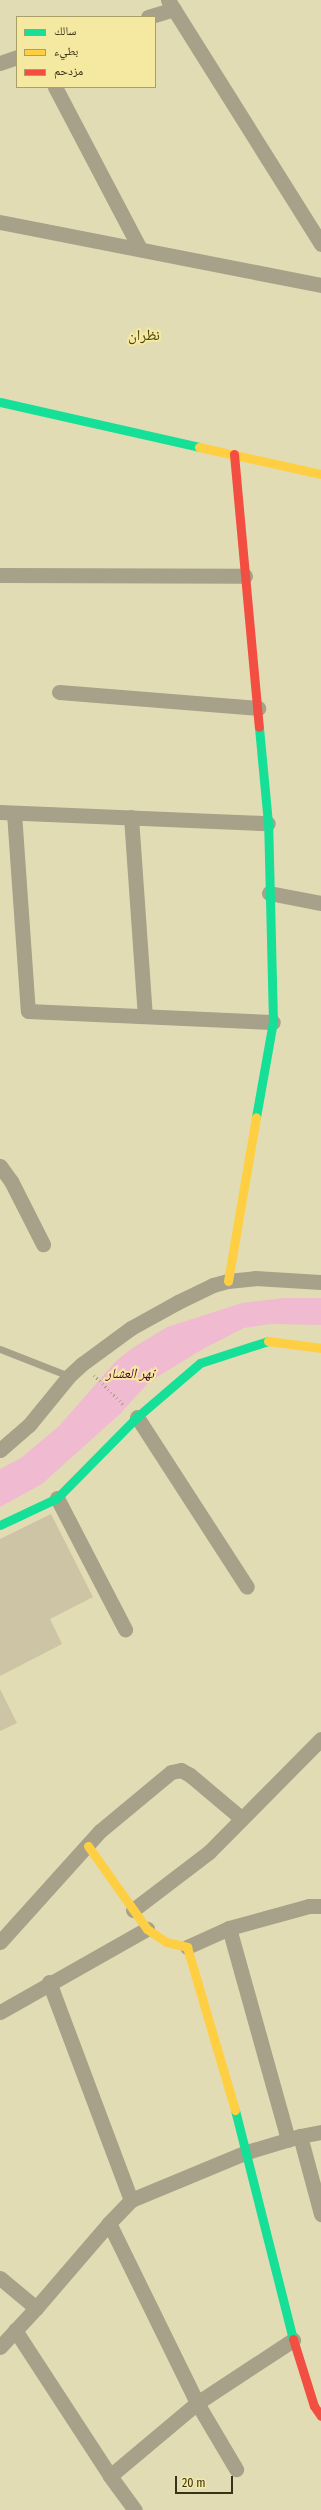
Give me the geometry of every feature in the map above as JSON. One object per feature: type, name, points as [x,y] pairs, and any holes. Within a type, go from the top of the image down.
[{"type":"street","points":[[150,16],[171,5],[321,244]]},
{"type":"street","points":[[0,63],[16,57]]},
{"type":"street","points":[[56,88],[140,249]]},
{"type":"street","points":[[0,222],[321,285]]},
{"type":"street","points":[[0,402],[321,474]]},
{"type":"street","points":[[228,1281],[273,1022],[268,823],[234,454]]},
{"type":"street","points":[[0,575],[246,576]]},
{"type":"street","points":[[59,692],[258,708]]},
{"type":"street","points":[[268,823],[7,812],[28,1011],[273,1022]]},
{"type":"street","points":[[131,817],[145,1016]]},
{"type":"street","points":[[269,893],[321,903]]},
{"type":"street","points":[[0,1166],[11,1182],[43,1244]]},
{"type":"street","points":[[0,1450],[29,1425],[68,1376],[131,1328],[178,1302],[213,1285],[228,1281],[255,1278],[321,1282]]},
{"type":"street","points":[[0,1525],[58,1498],[137,1417],[200,1363],[269,1340],[320,1351]]},
{"type":"street","points":[[137,1417],[247,1587]]},
{"type":"street","points":[[58,1498],[124,1629]]},
{"type":"street","points":[[133,1910],[209,1852],[241,1818],[321,1739]]},
{"type":"street","points":[[0,1942],[100,1831],[171,1772],[181,1770],[241,1818]]},
{"type":"street","points":[[88,1846],[147,1928],[166,1942],[187,1947],[229,1928],[309,1906],[321,1906]]},
{"type":"street","points":[[0,2012],[49,1982],[147,1928]]},
{"type":"street","points":[[229,1928],[294,2138],[321,2214]]},
{"type":"street","points":[[187,1947],[247,2152],[293,2340],[319,2408]]},
{"type":"street","points":[[49,1982],[131,2200]]},
{"type":"street","points":[[0,2347],[36,2308],[108,2223],[131,2200],[247,2152],[294,2138],[321,2132]]},
{"type":"street","points":[[108,2223],[197,2403],[236,2469]]},
{"type":"street","points":[[0,2278],[36,2308]]},
{"type":"street","points":[[15,2330],[110,2476],[135,2510]]},
{"type":"street","points":[[110,2476],[197,2403],[293,2340]]},
{"type":"lane","points":[[0,1348],[68,1376]]},
{"type":"path","points":[[92,1374],[124,1405]]},
{"type":"water","name":"نهر العشار","points":[[283,1298],[321,1298],[321,1325],[271,1324],[244,1328],[203,1349],[149,1382],[120,1414],[42,1484],[0,1507],[0,1469],[21,1458],[59,1426],[116,1361],[131,1349],[167,1327],[242,1303]]},
{"type":"building","points":[[51,1514],[93,1597],[50,1619],[62,1644],[0,1676],[0,1539]]},
{"type":"building","points":[[0,1689],[17,1723],[0,1731]]},
{"type":"traffic: fast","points":[[0,402],[199,447]]},
{"type":"traffic: fast","points":[[256,1117],[273,1022],[268,823],[259,727]]},
{"type":"traffic: fast","points":[[0,1525],[57,1498],[137,1417],[200,1363],[268,1341]]},
{"type":"traffic: fast","points":[[235,2110],[293,2339]]},
{"type":"traffic: slow","points":[[199,447],[321,474]]},
{"type":"traffic: slow","points":[[228,1281],[256,1117]]},
{"type":"traffic: slow","points":[[268,1341],[321,1348]]},
{"type":"traffic: slow","points":[[88,1846],[147,1929],[166,1942],[187,1947],[235,2110]]},
{"type":"traffic: jam","points":[[234,454],[259,727]]},
{"type":"traffic: jam","points":[[293,2339],[314,2406],[321,2416]]},
{"type":"district","name":"نظران","points":[[144,336]]}]
